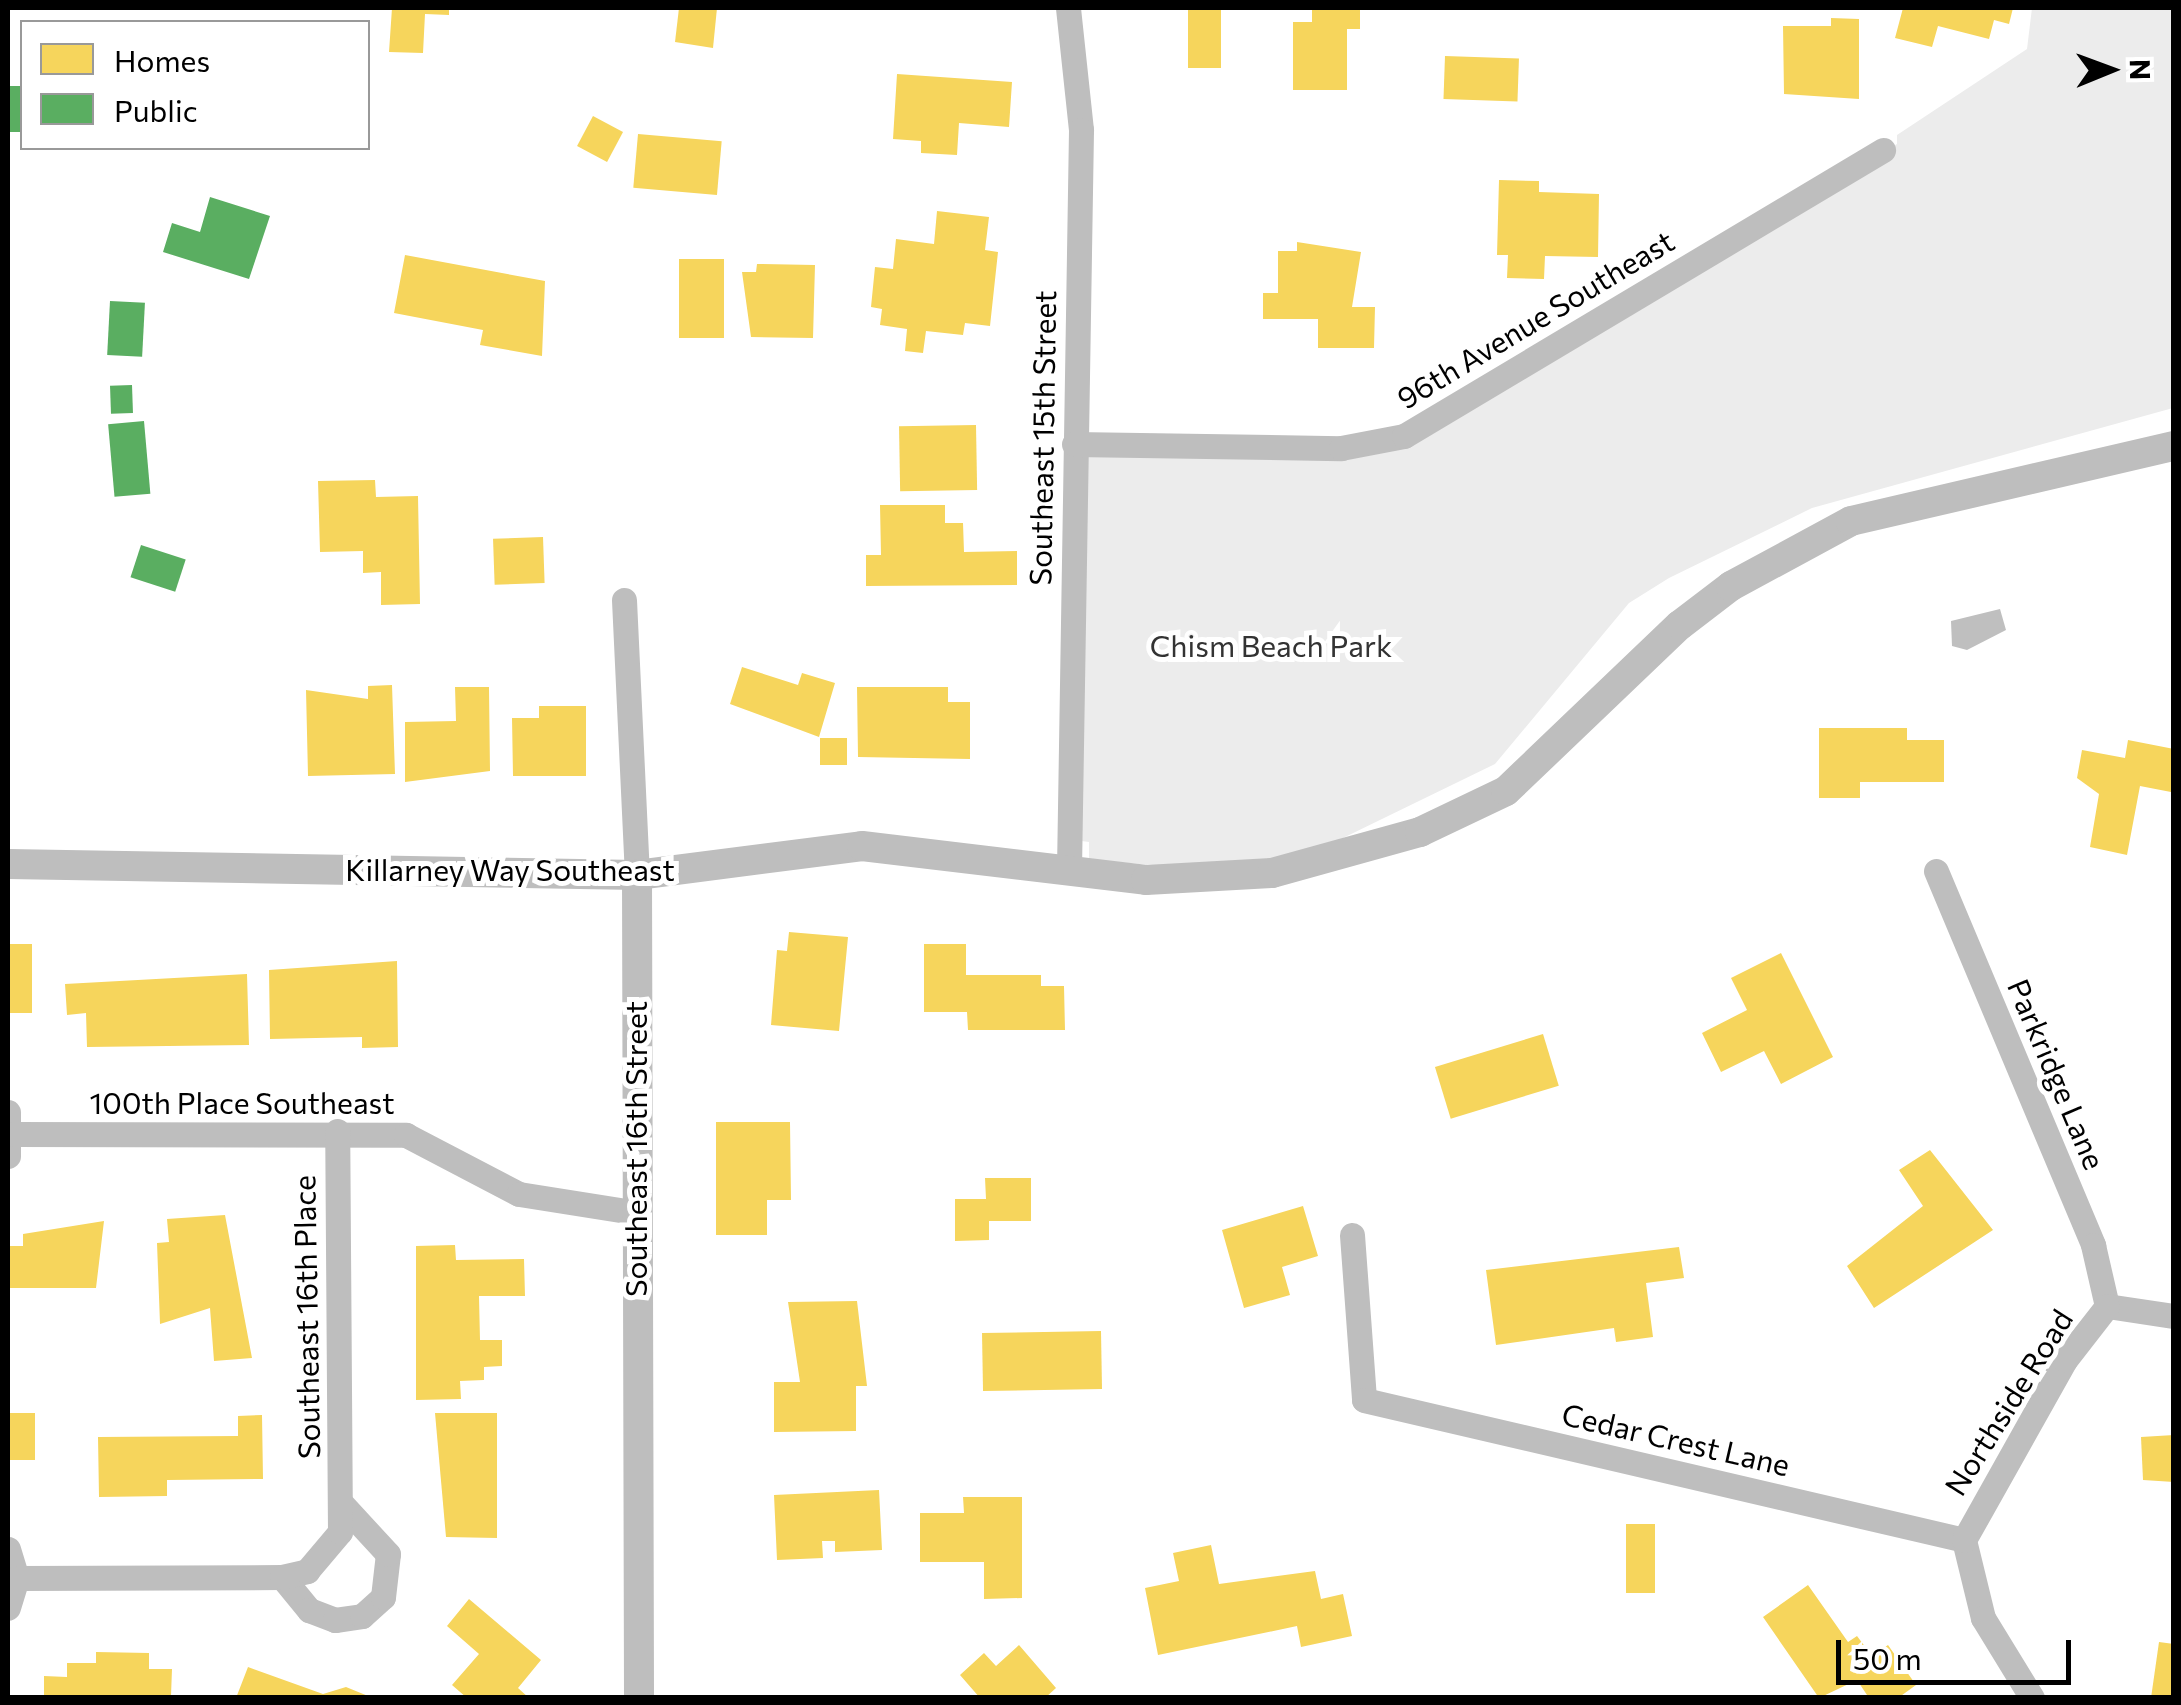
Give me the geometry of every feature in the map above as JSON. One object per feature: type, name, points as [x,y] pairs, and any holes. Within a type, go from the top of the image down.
[{"type":"street","name":"Southeast 15th Street","points":[[1068,8],[1081,130],[1068,870]]},
{"type":"street","name":"96th Avenue Southeast","points":[[1074,444],[1341,448],[1404,436],[1882,150]]},
{"type":"street","name":"Killarney Way Southeast","points":[[8,864],[636,875],[862,846],[1146,880],[1272,873],[1420,832],[1506,791],[1680,625],[1797,547],[1927,498],[2174,446]]},
{"type":"street","name":"Southeast 16th Street","points":[[624,600],[636,875],[632,1212],[639,1698]]},
{"type":"street","name":"Parkridge Lane","points":[[1936,871],[2093,1245],[2107,1306]]},
{"type":"street","name":"100th Place Southeast","points":[[9,1134],[337,1131],[429,1140],[519,1194],[632,1212]]},
{"type":"street","name":"Southeast 16th Place","points":[[282,1577],[324,1553],[340,1532],[337,1131]]},
{"type":"street","name":"Cedar Crest Lane","points":[[1352,1235],[1364,1400],[1964,1540]]},
{"type":"street","name":"Northside Road","points":[[1964,1540],[2065,1360],[2107,1306],[2174,1316]]},
{"type":"street","points":[[17,1578],[282,1577],[322,1617],[349,1620],[374,1608],[390,1583],[388,1554],[340,1503]]},
{"type":"street","points":[[1964,1540],[1983,1618],[2032,1698]]},
{"type":"street","points":[[8,1548],[17,1578],[8,1608]]},
{"type":"green space","name":"Chism Beach Park","points":[[2032,8],[2173,8],[2173,408],[1812,508],[1669,578],[1629,603],[1495,764],[1269,874],[1089,860],[1089,842],[1074,840],[1074,444],[1375,445],[1897,144],[1897,135],[2027,49]]},
{"type":"shaded area","points":[[2000,609],[2006,630],[1967,650],[1952,646],[1951,621]]},
{"type":"building: Homes","points":[[392,8],[449,8],[449,15],[425,14],[423,53],[389,52]]},
{"type":"building: Homes","points":[[679,8],[717,8],[713,48],[675,42]]},
{"type":"building: Homes","points":[[1188,8],[1221,8],[1221,68],[1188,68]]},
{"type":"building: Homes","points":[[1312,8],[1360,8],[1360,29],[1347,29],[1347,90],[1293,90],[1293,22],[1312,22]]},
{"type":"building: Homes","points":[[1903,8],[2013,8],[2009,24],[1994,20],[1989,39],[1938,26],[1932,47],[1895,38]]},
{"type":"building: Homes","points":[[1831,18],[1859,19],[1859,99],[1784,94],[1783,26],[1831,26]]},
{"type":"building: Homes","points":[[1445,56],[1519,59],[1517,102],[1443,99]]},
{"type":"building: Homes","points":[[897,74],[1012,82],[1009,127],[959,123],[957,155],[921,153],[921,141],[893,139]]},
{"type":"building: Homes","points":[[593,116],[623,132],[607,162],[577,146]]},
{"type":"building: Homes","points":[[638,134],[722,141],[717,195],[633,188]]},
{"type":"building: Homes","points":[[1499,180],[1539,181],[1539,192],[1599,194],[1598,257],[1545,256],[1544,279],[1507,278],[1508,255],[1497,255]]},
{"type":"building: Homes","points":[[937,211],[989,217],[985,250],[998,252],[990,326],[965,323],[963,335],[926,331],[923,353],[905,351],[907,329],[880,325],[882,309],[871,307],[875,267],[893,269],[896,239],[934,244]]},
{"type":"building: Homes","points":[[1297,242],[1361,252],[1352,307],[1375,307],[1374,348],[1318,348],[1318,319],[1263,319],[1263,293],[1278,293],[1278,251],[1297,251]]},
{"type":"building: Homes","points":[[405,255],[545,281],[542,356],[480,345],[483,330],[394,313]]},
{"type":"building: Homes","points":[[679,259],[724,259],[724,338],[679,338]]},
{"type":"building: Homes","points":[[757,264],[815,265],[813,338],[751,337],[742,272],[756,272]]},
{"type":"building: Homes","points":[[976,425],[977,490],[900,491],[899,426]]},
{"type":"building: Homes","points":[[375,480],[376,497],[418,496],[420,604],[381,605],[381,572],[363,573],[363,551],[320,552],[318,481]]},
{"type":"building: Homes","points":[[880,505],[945,505],[945,523],[963,523],[964,552],[1017,551],[1017,585],[866,586],[866,555],[881,555]]},
{"type":"building: Homes","points":[[543,537],[545,583],[495,585],[493,539]]},
{"type":"building: Homes","points":[[742,667],[798,685],[802,673],[835,683],[819,737],[730,704]]},
{"type":"building: Homes","points":[[392,685],[395,774],[308,776],[306,690],[368,699],[368,686]]},
{"type":"building: Homes","points":[[455,687],[489,687],[490,771],[405,782],[405,722],[456,721]]},
{"type":"building: Homes","points":[[857,687],[948,687],[948,702],[970,702],[970,759],[858,757]]},
{"type":"building: Homes","points":[[539,706],[586,706],[586,776],[513,776],[512,718],[539,718]]},
{"type":"building: Homes","points":[[1819,728],[1907,728],[1907,740],[1944,740],[1944,782],[1860,782],[1860,798],[1819,798]]},
{"type":"building: Homes","points":[[820,738],[847,738],[847,765],[820,765]]},
{"type":"building: Homes","points":[[2128,740],[2174,749],[2174,782],[2171,792],[2140,786],[2127,855],[2090,847],[2099,794],[2077,778],[2082,750],[2125,758]]},
{"type":"building: Homes","points":[[789,932],[848,937],[839,1031],[771,1025],[777,950],[787,951]]},
{"type":"building: Homes","points":[[8,944],[32,944],[32,1013],[8,1013]]},
{"type":"building: Homes","points":[[924,944],[966,944],[966,975],[1041,975],[1041,986],[1064,986],[1065,1030],[968,1030],[967,1012],[924,1012]]},
{"type":"building: Homes","points":[[1781,953],[1833,1057],[1781,1084],[1764,1051],[1721,1072],[1702,1033],[1747,1010],[1731,978]]},
{"type":"building: Homes","points":[[397,961],[398,1047],[362,1048],[362,1037],[270,1039],[269,970]]},
{"type":"building: Homes","points":[[247,974],[249,1045],[87,1047],[86,1013],[67,1015],[65,984]]},
{"type":"building: Homes","points":[[1543,1034],[1559,1086],[1451,1119],[1435,1067]]},
{"type":"building: Homes","points":[[716,1122],[790,1122],[791,1200],[767,1200],[767,1235],[716,1235]]},
{"type":"building: Homes","points":[[1930,1150],[1993,1230],[1874,1308],[1847,1266],[1923,1206],[1899,1170]]},
{"type":"building: Homes","points":[[985,1178],[1031,1178],[1031,1221],[989,1221],[989,1240],[955,1241],[955,1199],[986,1199]]},
{"type":"building: Homes","points":[[1303,1206],[1318,1256],[1282,1267],[1290,1295],[1244,1308],[1222,1230]]},
{"type":"building: Homes","points":[[225,1215],[252,1358],[214,1361],[210,1308],[160,1324],[157,1243],[169,1242],[167,1219]]},
{"type":"building: Homes","points":[[104,1221],[96,1288],[8,1288],[8,1246],[23,1246],[23,1234]]},
{"type":"building: Homes","points":[[455,1245],[456,1260],[524,1259],[525,1296],[479,1296],[480,1340],[502,1340],[502,1366],[484,1367],[484,1380],[460,1381],[461,1399],[416,1400],[416,1246]]},
{"type":"building: Homes","points":[[1679,1247],[1684,1278],[1646,1283],[1653,1337],[1616,1342],[1614,1328],[1496,1345],[1486,1270]]},
{"type":"building: Homes","points":[[857,1301],[867,1386],[856,1386],[856,1431],[774,1432],[774,1382],[800,1382],[788,1302]]},
{"type":"building: Homes","points":[[1101,1331],[1102,1389],[983,1391],[982,1333]]},
{"type":"building: Homes","points":[[8,1413],[35,1413],[35,1460],[8,1460]]},
{"type":"building: Homes","points":[[435,1413],[497,1413],[497,1538],[446,1537]]},
{"type":"building: Homes","points":[[262,1415],[263,1479],[167,1480],[167,1496],[99,1497],[98,1437],[238,1436],[238,1416]]},
{"type":"building: Homes","points":[[2174,1435],[2174,1482],[2143,1480],[2141,1437]]},
{"type":"building: Homes","points":[[879,1490],[882,1550],[835,1552],[835,1541],[822,1541],[823,1558],[777,1560],[774,1495]]},
{"type":"building: Homes","points":[[963,1497],[1022,1497],[1022,1598],[984,1599],[984,1562],[920,1562],[920,1513],[964,1513]]},
{"type":"building: Homes","points":[[1626,1524],[1655,1524],[1655,1593],[1626,1593]]},
{"type":"building: Homes","points":[[1211,1545],[1219,1584],[1315,1571],[1321,1599],[1343,1594],[1352,1636],[1301,1647],[1297,1626],[1158,1655],[1145,1588],[1179,1581],[1173,1553]]},
{"type":"building: Homes","points":[[1808,1585],[1848,1642],[1857,1636],[1872,1656],[1888,1645],[1916,1685],[1898,1698],[1869,1698],[1857,1680],[1819,1698],[1763,1617]]},
{"type":"building: Homes","points":[[469,1599],[541,1660],[518,1688],[529,1698],[467,1698],[452,1685],[479,1654],[447,1626]]},
{"type":"building: Homes","points":[[2159,1642],[2174,1644],[2174,1698],[2151,1698]]},
{"type":"building: Homes","points":[[1019,1645],[1056,1688],[1045,1698],[980,1698],[960,1675],[984,1653],[996,1666]]},
{"type":"building: Homes","points":[[96,1652],[149,1653],[149,1669],[172,1669],[171,1696],[44,1698],[44,1676],[67,1677],[67,1663],[96,1663]]},
{"type":"building: Homes","points":[[248,1667],[323,1694],[346,1687],[373,1698],[236,1698]]},
{"type":"building: Public","points":[[8,86],[20,86],[20,132],[8,132]]},
{"type":"building: Public","points":[[210,197],[270,216],[249,279],[163,252],[172,223],[200,232]]},
{"type":"building: Public","points":[[110,301],[145,303],[142,357],[107,355]]},
{"type":"building: Public","points":[[132,385],[133,413],[111,414],[110,386]]},
{"type":"building: Public","points":[[144,421],[150,494],[114,497],[108,424]]},
{"type":"building: Public","points":[[141,545],[186,560],[175,592],[130,577]]}]
